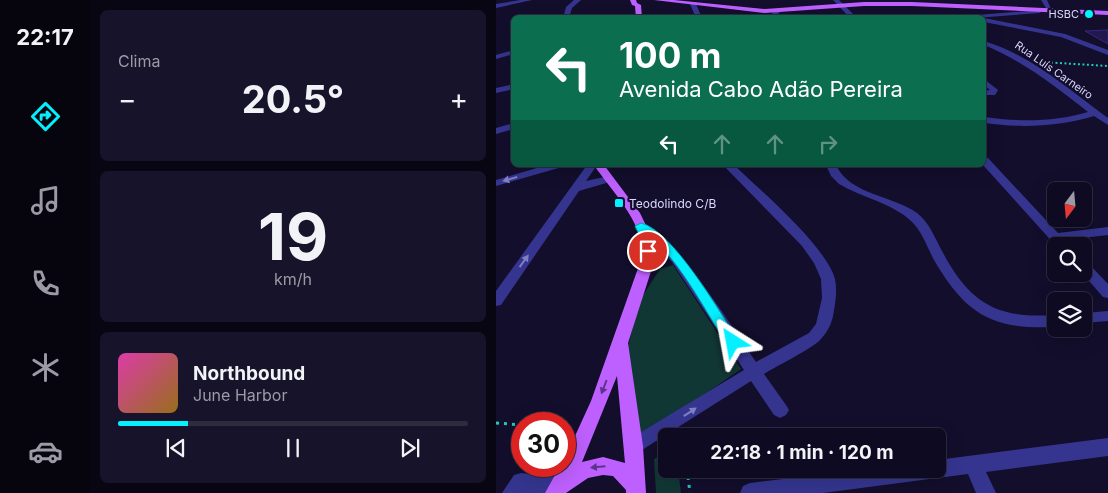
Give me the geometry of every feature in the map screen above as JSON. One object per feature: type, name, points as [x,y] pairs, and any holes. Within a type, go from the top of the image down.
[{"type":"main road","points":[[657,0],[778,11],[843,6],[920,4],[1108,13]]},
{"type":"main road","points":[[638,2],[640,15]]},
{"type":"main road","points":[[557,490],[586,431],[621,341],[647,262],[648,241],[641,226],[601,167]]},
{"type":"main road","points":[[621,341],[634,446],[636,489]]},
{"type":"main road","points":[[557,490],[572,477],[588,468],[605,466],[619,469],[636,489]]},
{"type":"street","points":[[500,5],[529,0]]},
{"type":"street","points":[[567,15],[569,8],[578,0]]},
{"type":"street","points":[[836,0],[851,15]]},
{"type":"street","points":[[1044,0],[1050,10]]},
{"type":"street","points":[[693,2],[699,15]]},
{"type":"street","points":[[974,15],[1060,10]]},
{"type":"street","points":[[773,15],[778,11]]},
{"type":"street","points":[[986,20],[1047,32],[1078,41],[1108,53]]},
{"type":"street","name":"Rua Luís Carneiro","points":[[986,44],[1002,49],[1023,61],[1108,122]]},
{"type":"street","points":[[496,57],[511,53]]},
{"type":"street","points":[[986,83],[994,90],[992,93],[986,93]]},
{"type":"street","points":[[496,91],[511,87]]},
{"type":"street","points":[[986,120],[1044,124],[1063,122],[1094,113]]},
{"type":"street","points":[[986,127],[997,122]]},
{"type":"street","points":[[496,131],[511,127]]},
{"type":"street","points":[[986,162],[1054,237]]},
{"type":"street","points":[[496,183],[551,167]]},
{"type":"street","points":[[496,301],[590,167]]},
{"type":"street","points":[[634,446],[752,372],[814,337],[826,318],[829,298],[828,279],[820,262],[806,243],[730,167]]},
{"type":"street","points":[[832,167],[837,178],[913,216],[922,225],[948,273],[966,297],[982,310],[998,317],[1019,322],[1047,321]]},
{"type":"street","points":[[574,189],[609,179]]},
{"type":"street","points":[[641,226],[661,241],[678,259],[752,372],[780,410]]},
{"type":"street","points":[[1081,237],[1108,231]]},
{"type":"street","points":[[1092,276],[1108,293]]},
{"type":"street","points":[[1092,317],[1108,316]]},
{"type":"street","points":[[750,493],[1108,447]]},
{"type":"street","points":[[973,465],[986,493]]},
{"type":"street","points":[[512,493],[521,482],[557,490]]},
{"type":"path","points":[[1023,61],[1108,66]]},
{"type":"path","points":[[496,423],[511,424]]},
{"type":"path","points":[[688,478],[690,493]]},
{"type":"green space","points":[[673,265],[741,369],[637,441],[628,346],[640,300],[660,269]]},
{"type":"green space","points":[[658,457],[658,478],[679,478],[681,493],[656,493],[654,459]]},
{"type":"building","points":[[1108,30],[1108,44],[1085,31]]},
{"type":"place","name":"HSBC","points":[[1089,14]]},
{"type":"place","name":"Teodolindo C/B","points":[[619,203]]},
{"type":"route","points":[[648,251],[648,241],[641,226],[661,241],[678,259],[733,342]]}]
